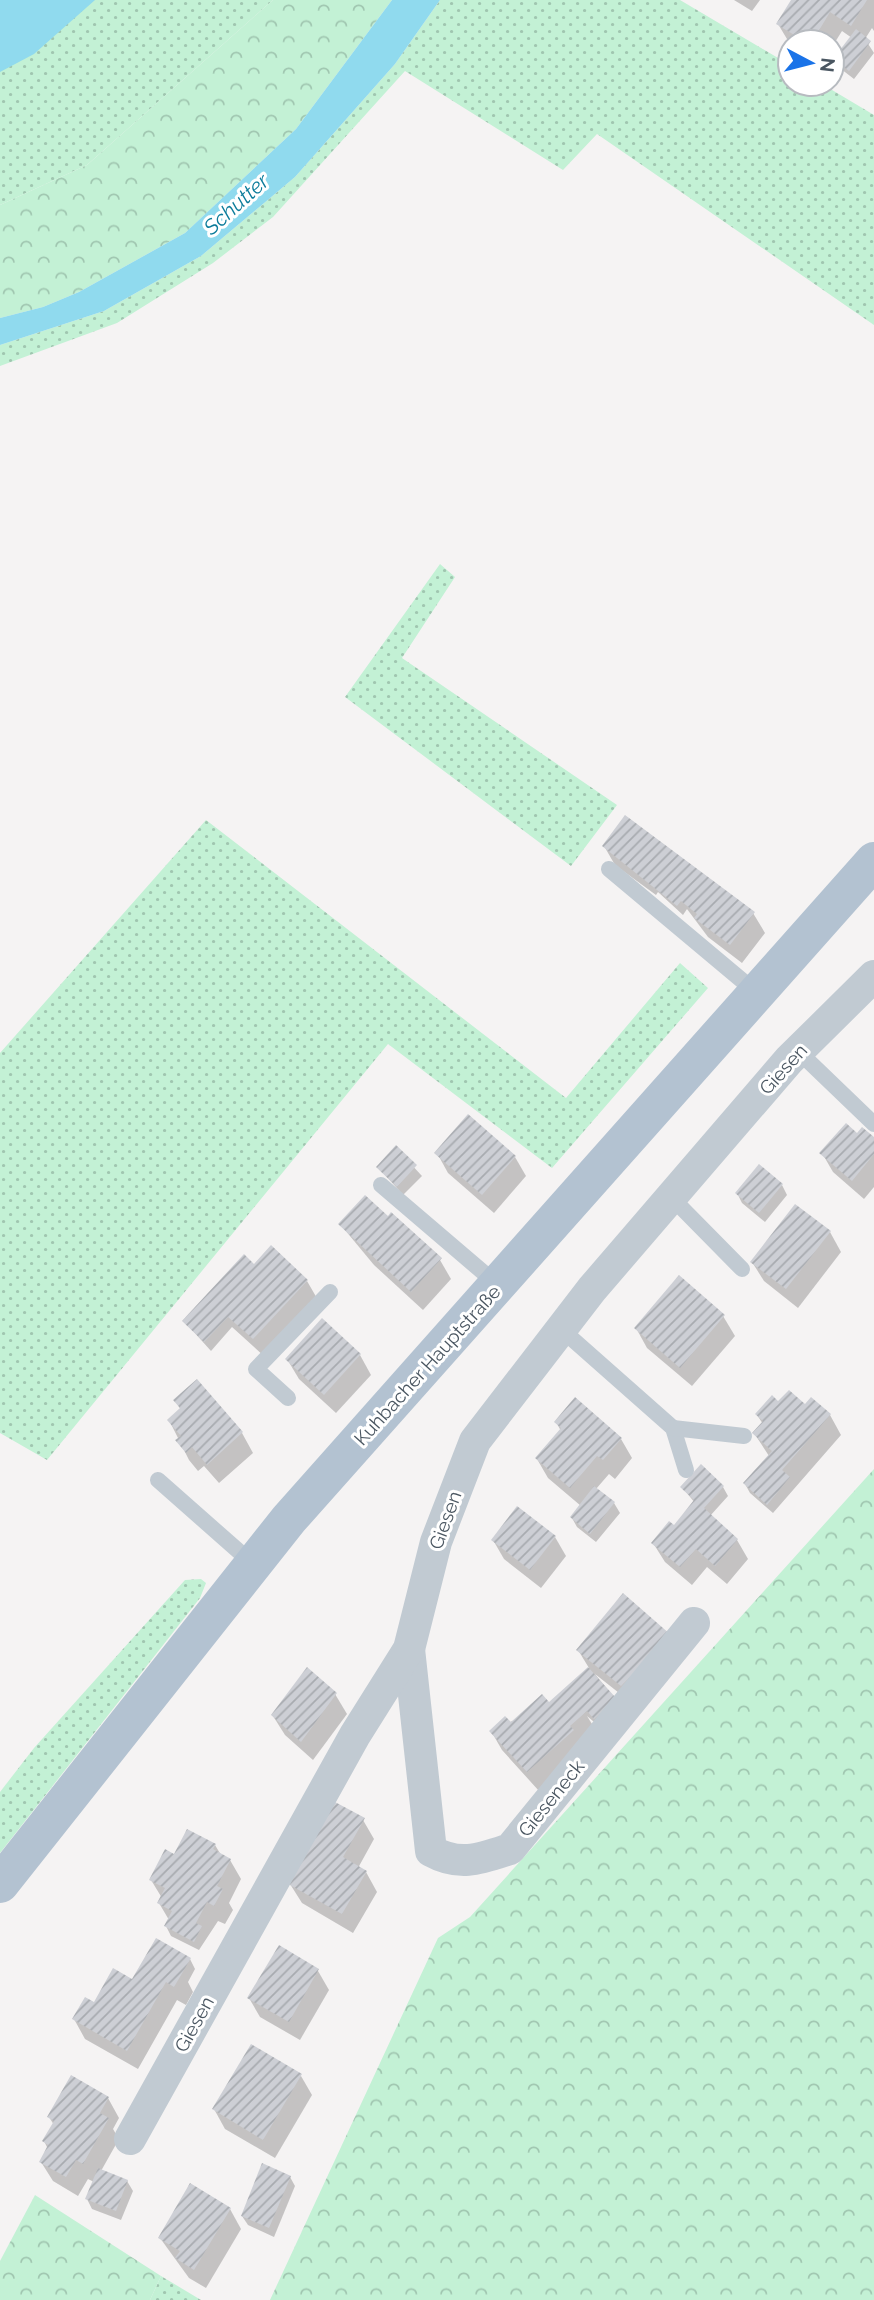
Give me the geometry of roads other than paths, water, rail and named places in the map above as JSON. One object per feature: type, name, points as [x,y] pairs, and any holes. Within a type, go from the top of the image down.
[{"type":"main road","name":"Kuhbacher Hauptstraße","points":[[0,1884],[252,1563],[874,861]]},
{"type":"street","name":"Giesen","points":[[130,2139],[355,1735],[409,1649],[436,1542],[475,1441],[561,1329],[671,1197],[798,1051],[874,976]]},
{"type":"street","name":"Gieseneck","points":[[409,1649],[431,1851],[448,1860],[472,1862],[509,1849],[694,1623]]},
{"type":"lane","points":[[609,869],[757,993]]},
{"type":"lane","points":[[798,1051],[874,1124]]},
{"type":"lane","points":[[381,1185],[498,1285]]},
{"type":"lane","points":[[671,1197],[742,1269]]},
{"type":"lane","points":[[288,1398],[256,1369],[330,1292]]},
{"type":"lane","points":[[561,1329],[673,1428],[686,1471]]},
{"type":"lane","points":[[673,1428],[744,1436]]},
{"type":"lane","points":[[158,1480],[252,1563]]},
{"type":"water","points":[[0,0],[95,0],[34,54],[0,72]]},
{"type":"water","name":"Schutter","points":[[392,0],[440,0],[395,64],[295,177],[201,256],[104,311],[0,345],[0,318],[43,307],[79,292],[185,233],[296,129]]}]
